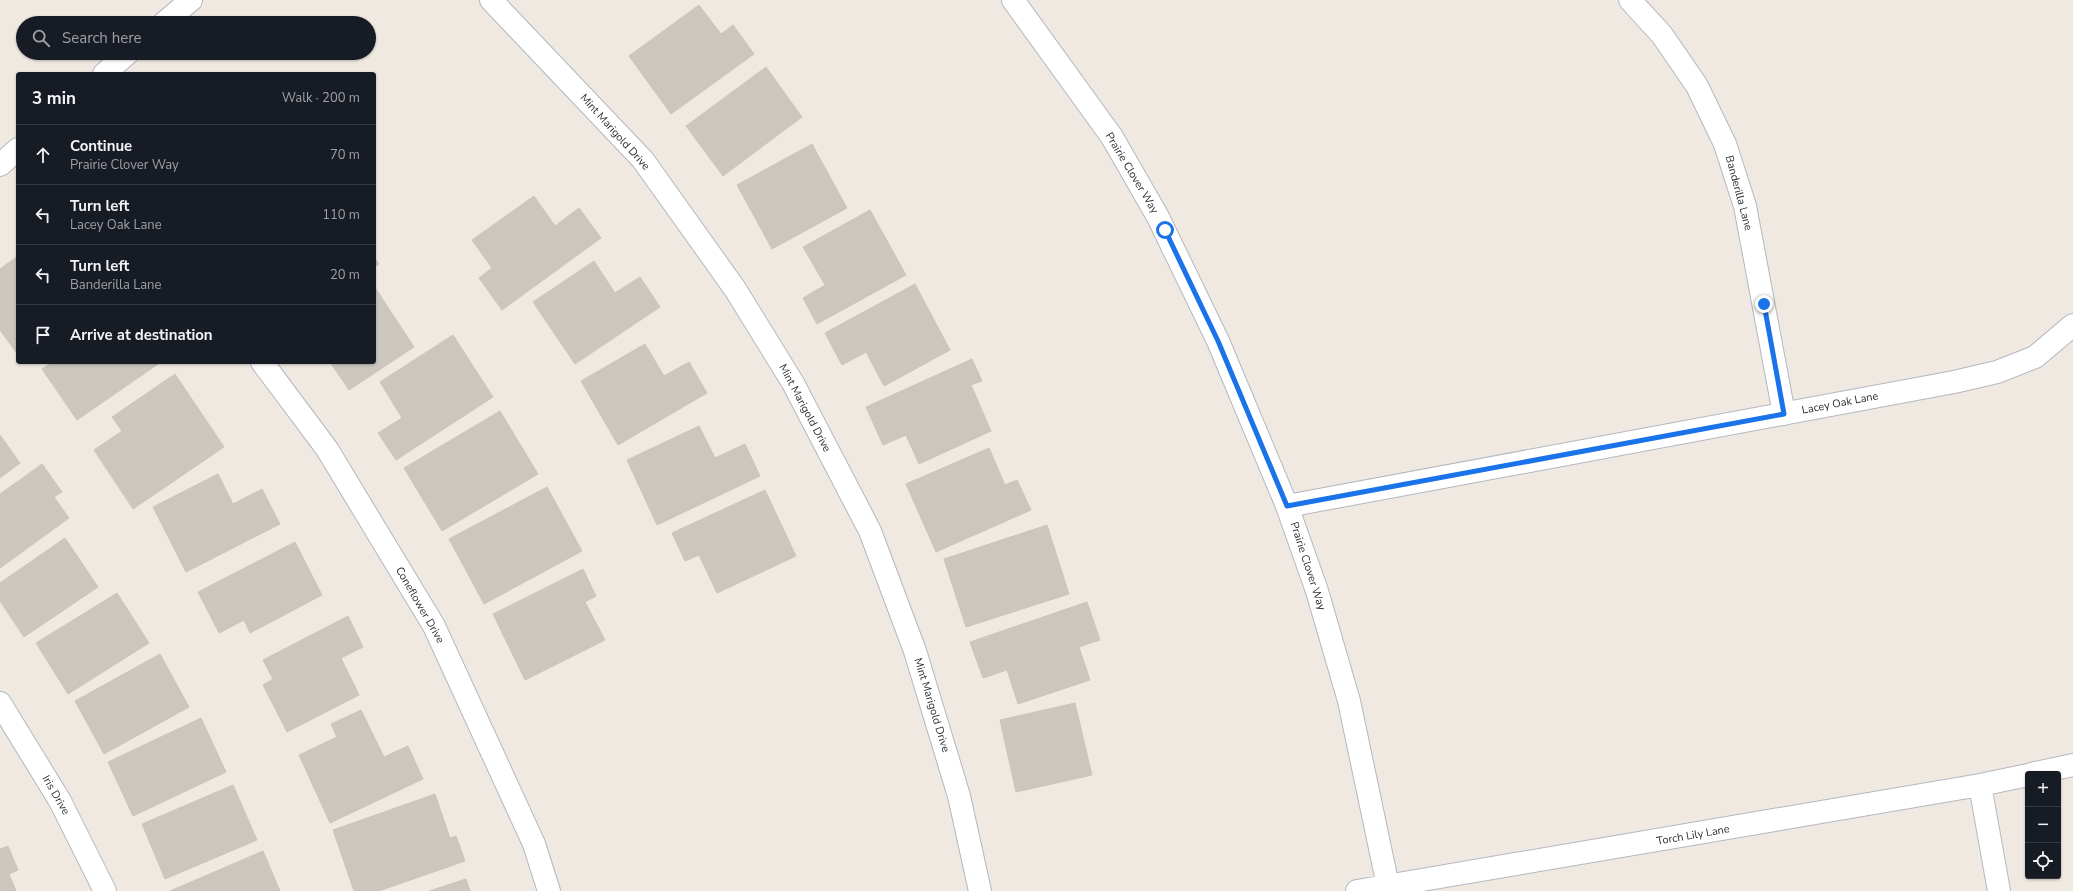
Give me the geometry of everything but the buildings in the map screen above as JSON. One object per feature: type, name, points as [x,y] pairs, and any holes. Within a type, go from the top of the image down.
[{"type":"street","points":[[172,16],[191,0]]},
{"type":"street","name":"Mint Marigold Drive","points":[[491,0],[642,160],[735,289],[793,383],[870,531],[916,651],[959,796],[980,891]]},
{"type":"street","name":"Prairie Clover Way","points":[[1013,0],[1112,138],[1158,217],[1218,341],[1287,506],[1317,591],[1349,701],[1388,886]]},
{"type":"street","name":"Banderilla Lane","points":[[1630,0],[1662,35],[1697,86],[1725,144],[1745,206],[1784,414]]},
{"type":"street","points":[[106,72],[120,60]]},
{"type":"street","points":[[0,165],[16,150]]},
{"type":"street","name":"Lacey Oak Lane","points":[[1287,506],[1784,414],[1997,372],[2035,357],[2073,325]]},
{"type":"street","name":"Coneflower Drive","points":[[263,364],[327,449],[434,626],[534,844],[549,891]]},
{"type":"street","name":"Iris Drive","points":[[0,703],[60,802],[105,891]]},
{"type":"street","name":"Torch Lily Lane","points":[[2044,771],[2073,765]]},
{"type":"street","name":"Torch Lily Lane","points":[[1357,891],[1980,785],[2025,775]]},
{"type":"street","points":[[1980,785],[1999,891]]},
{"type":"route","points":[[1165,230],[1218,341],[1287,506],[1784,414],[1764,304]]}]
